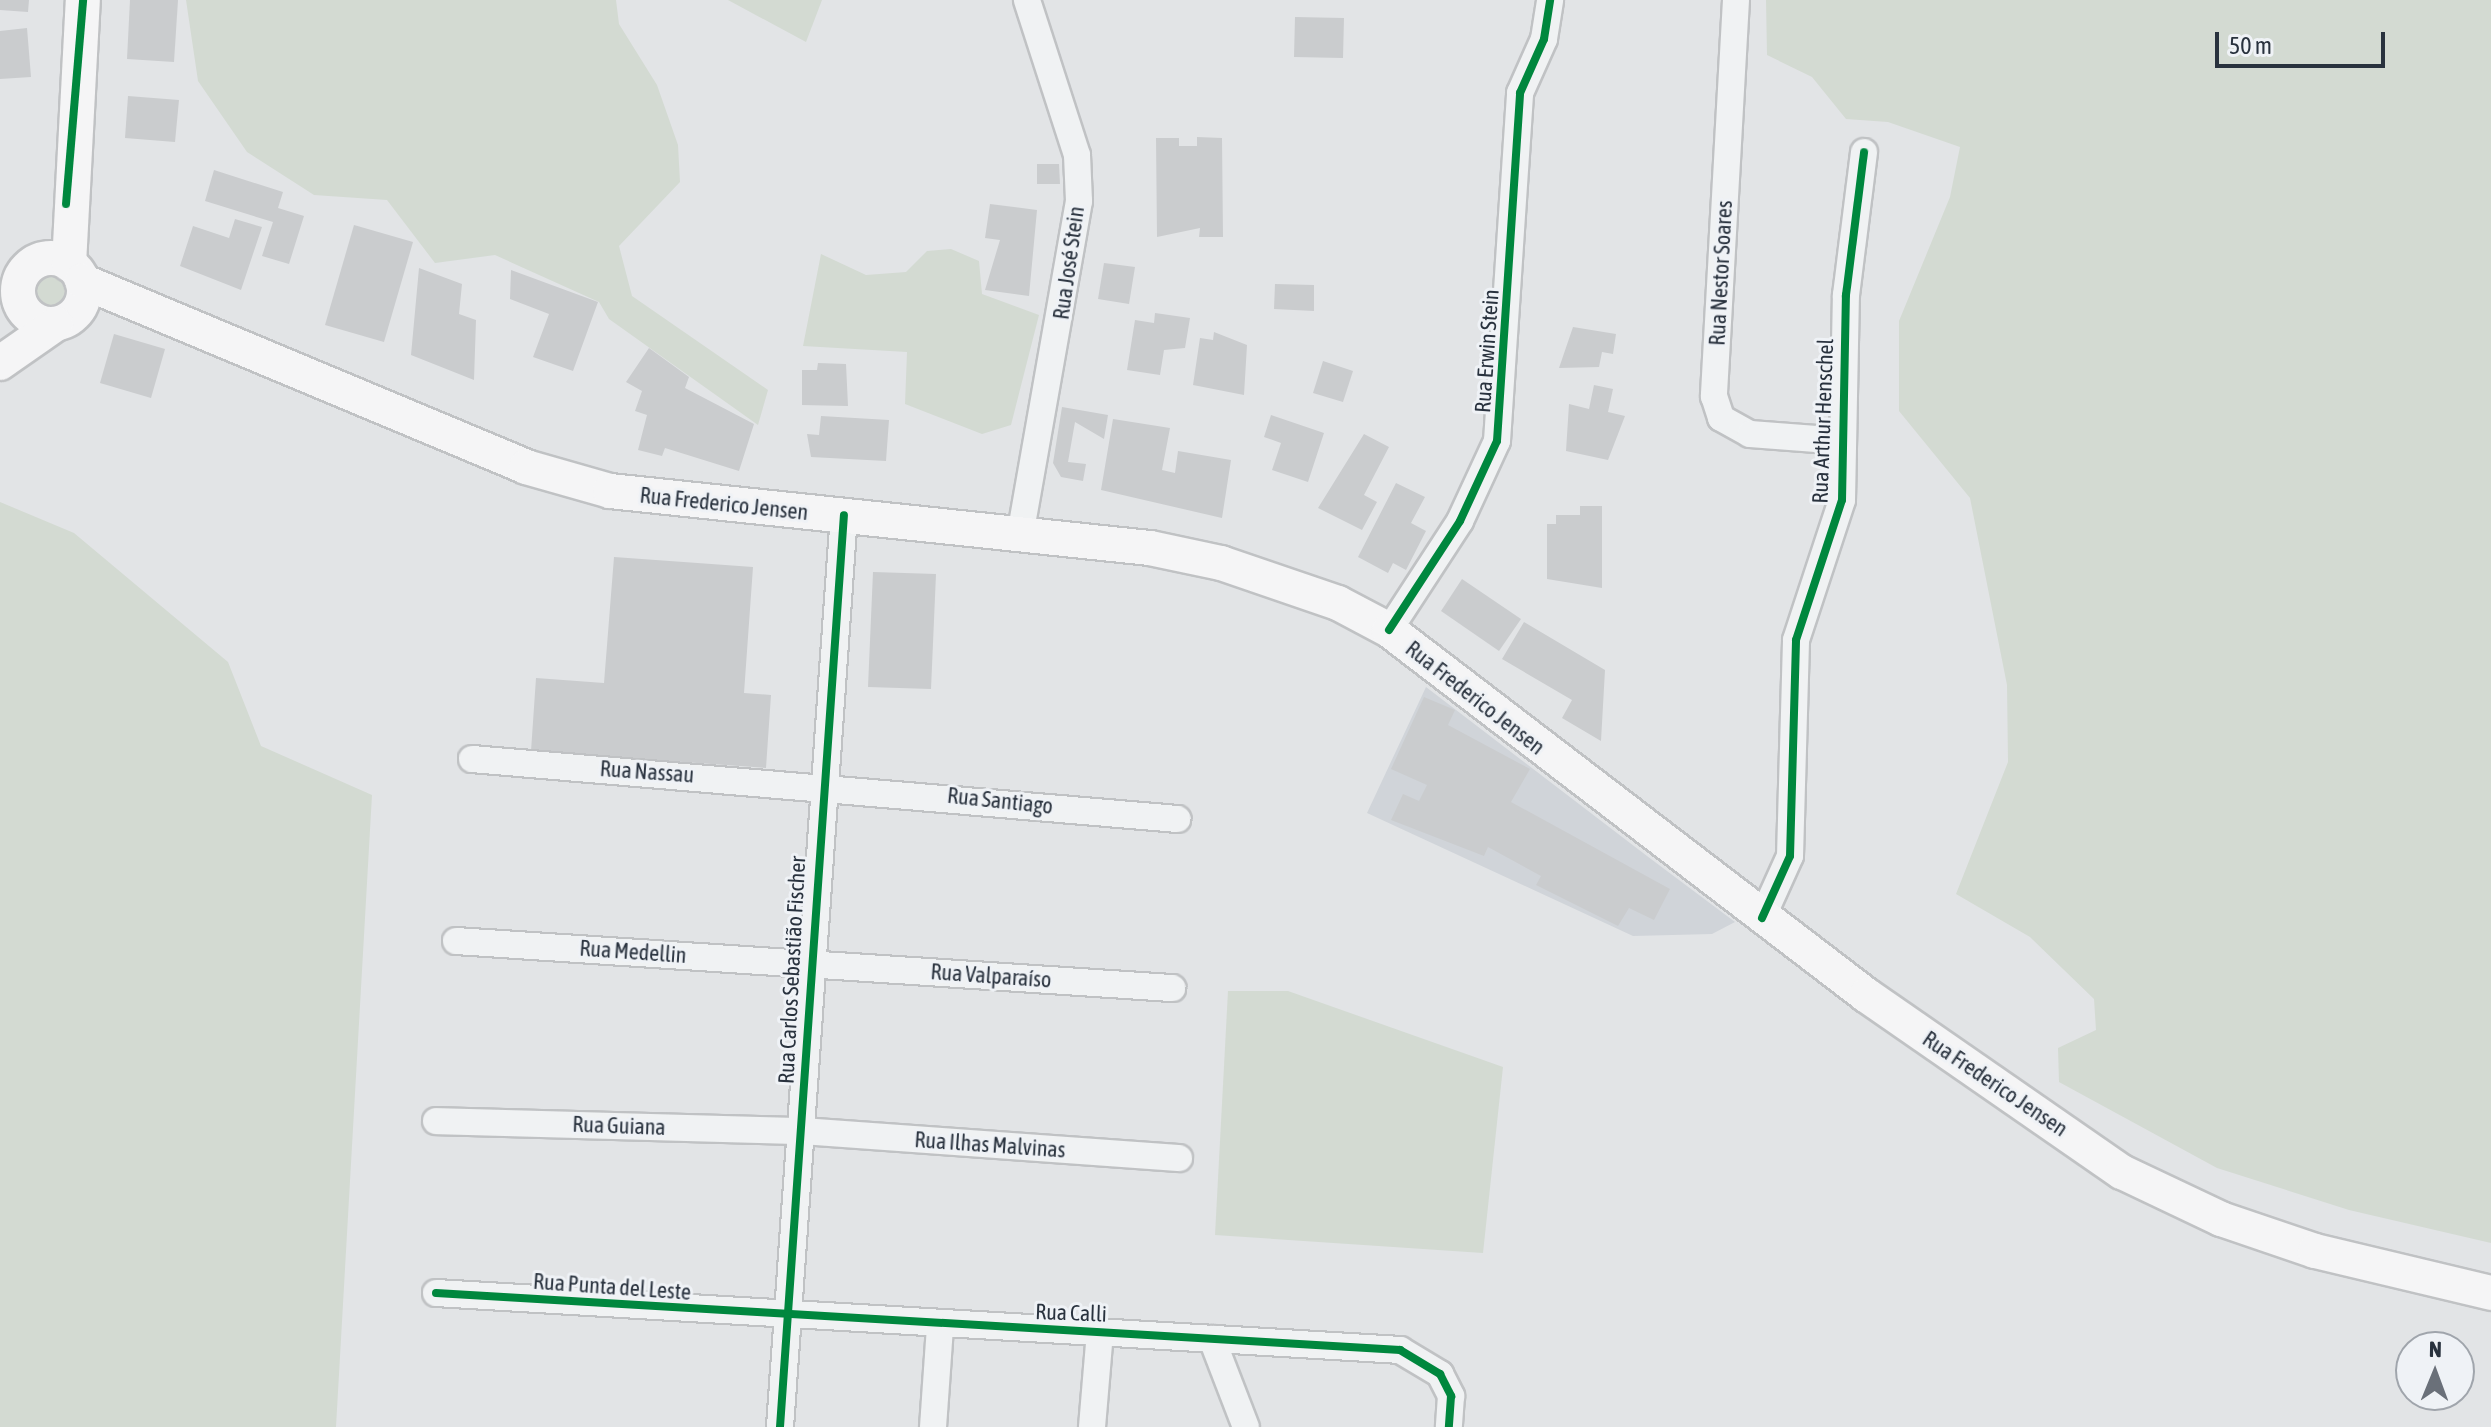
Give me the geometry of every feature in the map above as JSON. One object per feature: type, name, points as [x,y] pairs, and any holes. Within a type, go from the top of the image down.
[{"type":"main road","points":[[0,363],[63,321],[82,301],[63,268],[83,0]]},
{"type":"main road","points":[[0,354],[22,310],[21,277],[63,268]]},
{"type":"main road","name":"Rua Frederico Jensen","points":[[63,268],[166,317],[526,467],[669,501],[1021,530],[1221,563],[1338,603],[1389,630],[1762,918],[2143,1184],[2315,1251],[2491,1293]]},
{"type":"main road","points":[[22,310],[63,321]]},
{"type":"main road","name":"Rua Frederico Jensen","points":[[63,321],[166,317]]},
{"type":"street","name":"Rua José Stein","points":[[1021,530],[1079,201],[1077,155],[1027,0]]},
{"type":"street","name":"Rua Erwin Stein","points":[[1389,630],[1460,521],[1497,441],[1520,93],[1544,39],[1550,0]]},
{"type":"street","name":"Rua Nestor Soares","points":[[1736,0],[1714,396],[1721,418],[1750,434],[1843,441]]},
{"type":"street","name":"Rua Arthur Henschel","points":[[1762,918],[1790,856],[1796,640],[1842,500],[1846,295],[1864,152]]},
{"type":"street","name":"Rua Carlos Sebastião Fischer","points":[[780,1427],[822,784],[844,515]]},
{"type":"street","name":"Rua Nassau","points":[[472,759],[822,784]]},
{"type":"street","name":"Rua Santiago","points":[[822,784],[1177,819]]},
{"type":"street","name":"Rua Medellin","points":[[456,941],[810,964]]},
{"type":"street","name":"Rua Valparaíso","points":[[810,964],[1172,988]]},
{"type":"street","name":"Rua Guiana","points":[[436,1121],[801,1131]]},
{"type":"street","name":"Rua Ilhas Malvinas","points":[[801,1131],[1179,1158]]},
{"type":"street","name":"Rua Punta del Leste","points":[[436,1293],[785,1317]]},
{"type":"street","name":"Rua Calli","points":[[785,1317],[1212,1339],[1420,1357],[1451,1396],[1449,1427]]},
{"type":"street","points":[[933,1427],[940,1327]]},
{"type":"street","points":[[1092,1427],[1100,1332]]},
{"type":"street","points":[[1212,1339],[1246,1427]]},
{"type":"shaded area","points":[[186,0],[616,0],[619,24],[657,85],[678,145],[680,182],[619,246],[632,296],[768,390],[758,425],[609,319],[599,302],[495,255],[435,263],[387,200],[314,195],[247,152],[198,81]]},
{"type":"shaded area","points":[[728,0],[822,0],[806,42]]},
{"type":"shaded area","points":[[1766,0],[2491,0],[2491,1243],[2349,1210],[2217,1168],[2059,1082],[2058,1048],[2096,1030],[2094,999],[2030,937],[1956,894],[2008,762],[2007,685],[1970,498],[1899,411],[1899,321],[1950,197],[1960,147],[1888,122],[1846,119],[1812,77],[1767,55]]},
{"type":"shaded area","points":[[951,249],[979,261],[982,294],[1039,315],[1011,425],[982,434],[905,404],[907,352],[803,346],[821,254],[866,275],[906,272],[927,251]]},
{"type":"shaded area","points":[[50,277],[61,281],[65,292],[61,303],[50,307],[39,303],[35,292],[39,281]]},
{"type":"shaded area","points":[[0,502],[74,533],[228,662],[261,746],[372,795],[336,1427],[0,1427]]},
{"type":"shaded area","points":[[1426,687],[1735,922],[1712,934],[1633,936],[1367,813]]},
{"type":"shaded area","points":[[1228,991],[1288,991],[1503,1067],[1483,1253],[1215,1235]]},
{"type":"building","points":[[0,0],[29,0],[28,12],[0,10]]},
{"type":"building","points":[[130,0],[178,0],[174,62],[127,59]]},
{"type":"building","points":[[1295,17],[1344,18],[1343,58],[1294,57]]},
{"type":"building","points":[[27,28],[31,77],[0,79],[0,31]]},
{"type":"building","points":[[128,96],[179,100],[175,142],[125,138]]},
{"type":"building","points":[[1197,137],[1222,138],[1223,237],[1199,237],[1200,228],[1157,237],[1156,138],[1179,138],[1179,146],[1197,146]]},
{"type":"building","points":[[1037,164],[1059,164],[1060,184],[1037,184]]},
{"type":"building","points":[[214,170],[283,192],[278,208],[304,216],[289,264],[262,256],[273,222],[205,201]]},
{"type":"building","points":[[990,204],[1037,210],[1029,296],[985,290],[1000,240],[985,238]]},
{"type":"building","points":[[235,219],[262,227],[241,290],[180,266],[193,226],[229,238]]},
{"type":"building","points":[[354,225],[413,242],[384,342],[325,325]]},
{"type":"building","points":[[1104,263],[1135,267],[1129,304],[1098,299]]},
{"type":"building","points":[[419,268],[462,284],[459,314],[476,320],[474,380],[411,355]]},
{"type":"building","points":[[511,270],[598,302],[573,371],[533,357],[549,314],[510,299]]},
{"type":"building","points":[[1275,284],[1314,285],[1314,311],[1274,309]]},
{"type":"building","points":[[1155,313],[1190,318],[1185,348],[1164,350],[1160,375],[1127,370],[1135,320],[1154,323]]},
{"type":"building","points":[[1573,327],[1616,334],[1613,354],[1602,352],[1599,367],[1559,368]]},
{"type":"building","points":[[1214,332],[1247,345],[1244,395],[1193,385],[1200,338],[1213,340]]},
{"type":"building","points":[[114,334],[165,349],[151,398],[100,383]]},
{"type":"building","points":[[649,348],[689,377],[685,388],[754,424],[739,471],[665,448],[662,456],[638,450],[647,415],[635,411],[642,391],[626,382]]},
{"type":"building","points":[[1323,361],[1353,371],[1343,402],[1313,393]]},
{"type":"building","points":[[818,363],[846,364],[848,406],[802,405],[802,370],[817,370]]},
{"type":"building","points":[[1594,385],[1613,389],[1608,412],[1625,416],[1608,460],[1566,451],[1569,404],[1589,409]]},
{"type":"building","points":[[1062,407],[1108,415],[1104,439],[1075,422],[1068,462],[1086,464],[1083,481],[1061,477],[1053,463]]},
{"type":"building","points":[[1271,415],[1324,433],[1308,482],[1272,470],[1281,443],[1264,437]]},
{"type":"building","points":[[821,416],[889,420],[886,461],[811,457],[807,434],[819,435]]},
{"type":"building","points":[[1113,419],[1170,428],[1162,470],[1175,473],[1178,451],[1231,460],[1222,518],[1101,490]]},
{"type":"building","points":[[1364,434],[1389,447],[1364,495],[1377,502],[1362,530],[1318,508]]},
{"type":"building","points":[[1396,483],[1425,497],[1411,523],[1426,531],[1406,570],[1393,563],[1388,573],[1358,557]]},
{"type":"building","points":[[1580,506],[1602,506],[1602,588],[1547,579],[1547,524],[1556,524],[1556,515],[1580,515]]},
{"type":"building","points":[[614,557],[753,567],[744,693],[771,695],[766,768],[531,751],[536,678],[604,683]]},
{"type":"building","points":[[873,572],[936,574],[931,689],[868,687]]},
{"type":"building","points":[[1462,579],[1521,619],[1499,651],[1441,611]]},
{"type":"building","points":[[1524,622],[1605,670],[1601,741],[1562,718],[1572,700],[1502,659]]},
{"type":"building","points":[[1424,697],[1455,710],[1448,725],[1530,769],[1511,802],[1670,889],[1654,920],[1629,908],[1618,926],[1536,885],[1541,876],[1488,847],[1484,856],[1391,820],[1403,794],[1419,801],[1427,785],[1391,769]]},
{"type":"cycle path","points":[[66,204],[83,0]]},
{"type":"cycle path","points":[[1389,630],[1460,521],[1497,441],[1520,93],[1544,39],[1550,0]]},
{"type":"cycle path","points":[[1762,918],[1790,856],[1796,640],[1842,500],[1846,295],[1864,152]]},
{"type":"cycle path","points":[[780,1427],[844,515]]},
{"type":"cycle path","points":[[436,1293],[1400,1350],[1440,1374],[1451,1396],[1449,1427]]}]
